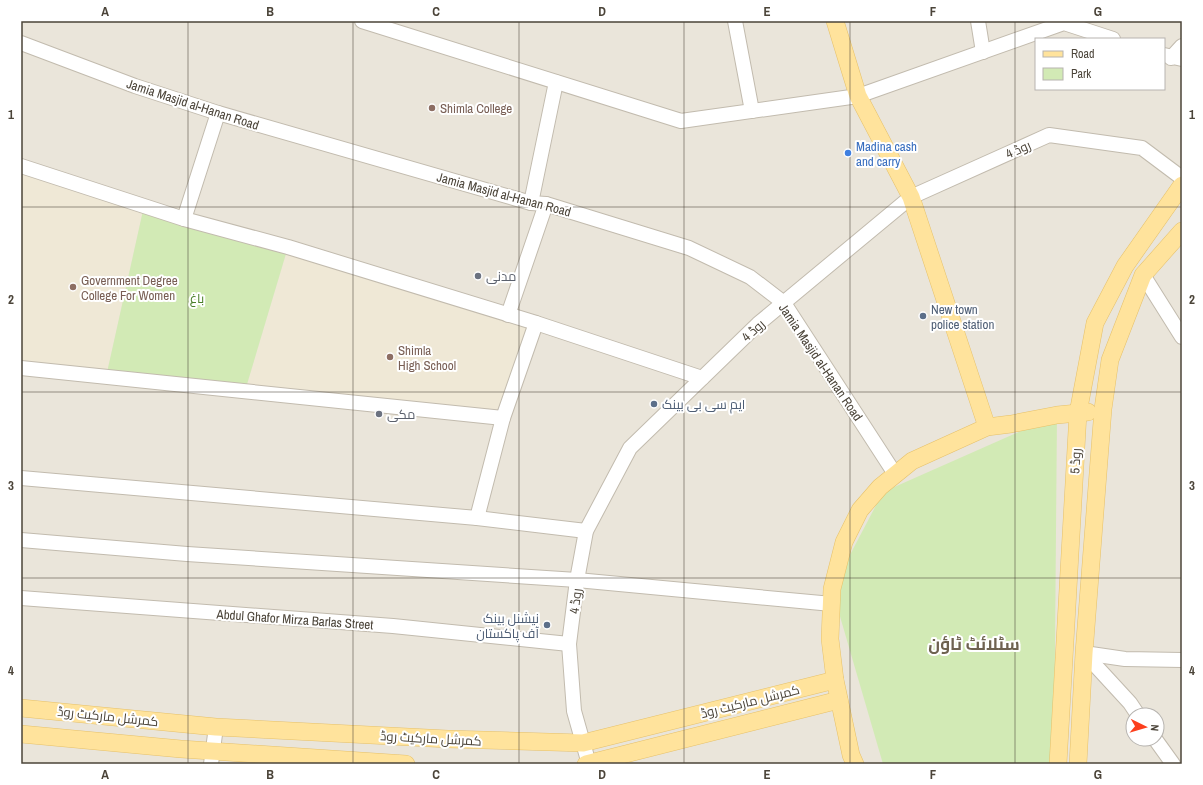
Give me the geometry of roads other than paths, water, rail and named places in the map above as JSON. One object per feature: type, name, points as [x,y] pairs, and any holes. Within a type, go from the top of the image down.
[{"type":"main road","points":[[835,21],[858,96],[911,197],[987,427]]},
{"type":"main road","name":"روڈ 5","points":[[1058,764],[1078,413],[1095,323],[1125,266],[1182,185]]},
{"type":"main road","name":"روڈ 5","points":[[1078,764],[1084,653],[1102,410],[1110,360],[1143,275],[1182,231]]},
{"type":"main road","points":[[855,764],[851,755],[835,680],[830,639],[832,589],[844,542],[860,510],[880,487],[912,461],[987,427],[1057,415],[1102,410]]},
{"type":"main road","name":"کمرشل مارکیٹ روڈ","points":[[21,708],[216,726],[448,739],[583,743],[835,680]]},
{"type":"main road","name":"کمرشل مارکیٹ روڈ","points":[[586,764],[839,700]]},
{"type":"main road","name":"کمرشل مارکیٹ روڈ","points":[[21,734],[181,749],[211,757],[406,764]]},
{"type":"street","points":[[362,21],[386,25],[556,82],[681,121],[858,96],[1064,22],[1110,38]]},
{"type":"street","points":[[735,21],[752,111]]},
{"type":"street","points":[[978,21],[983,52]]},
{"type":"street","name":"Jamia Masjid al-Hanan Road","points":[[21,43],[135,86],[218,113],[531,203],[546,204],[689,248],[750,277],[784,303],[895,474]]},
{"type":"street","points":[[1172,57],[1182,46]]},
{"type":"street","points":[[531,203],[556,82]]},
{"type":"street","points":[[184,220],[218,113]]},
{"type":"street","name":"روڈ 4","points":[[589,764],[574,711],[569,644],[586,531],[630,448],[758,324],[911,197],[1049,135],[1142,148],[1182,178]]},
{"type":"street","points":[[21,166],[184,220],[288,247],[536,323],[702,378]]},
{"type":"street","points":[[508,315],[546,204]]},
{"type":"street","points":[[1143,275],[1182,337]]},
{"type":"street","points":[[478,518],[503,418],[536,323]]},
{"type":"street","points":[[21,368],[503,418]]},
{"type":"street","points":[[21,478],[478,518],[586,531]]},
{"type":"street","points":[[21,540],[187,554],[578,580],[832,604]]},
{"type":"street","name":"Abdul Ghafor Mirza Barlas Street","points":[[21,598],[393,626],[569,644]]},
{"type":"street","points":[[1084,653],[1125,659],[1182,660]]},
{"type":"street","points":[[1084,653],[1133,707]]},
{"type":"street","points":[[211,757],[216,726]]},
{"type":"street","points":[[1161,747],[1173,764]]},
{"type":"place","name":"Shimla College","points":[[432,108]]},
{"type":"place","name":"Madina cash and carry","points":[[848,153]]},
{"type":"place","name":"مدنی","points":[[478,276]]},
{"type":"place","name":"Government Degree College For Women","points":[[73,287]]},
{"type":"place","name":"New town police station","points":[[923,316]]},
{"type":"place","name":"Shimla High School","points":[[390,357]]},
{"type":"place","name":"ایم سی بی بینک","points":[[654,404]]},
{"type":"place","name":"مکی","points":[[379,414]]},
{"type":"place","name":"نیشنل بینک آف پاکستان","points":[[547,625]]},
{"type":"district","name":"سٹلائٹ ٹاؤن","points":[[974,644]]},
{"type":"park label","name":"باغ","points":[[197,298]]}]
